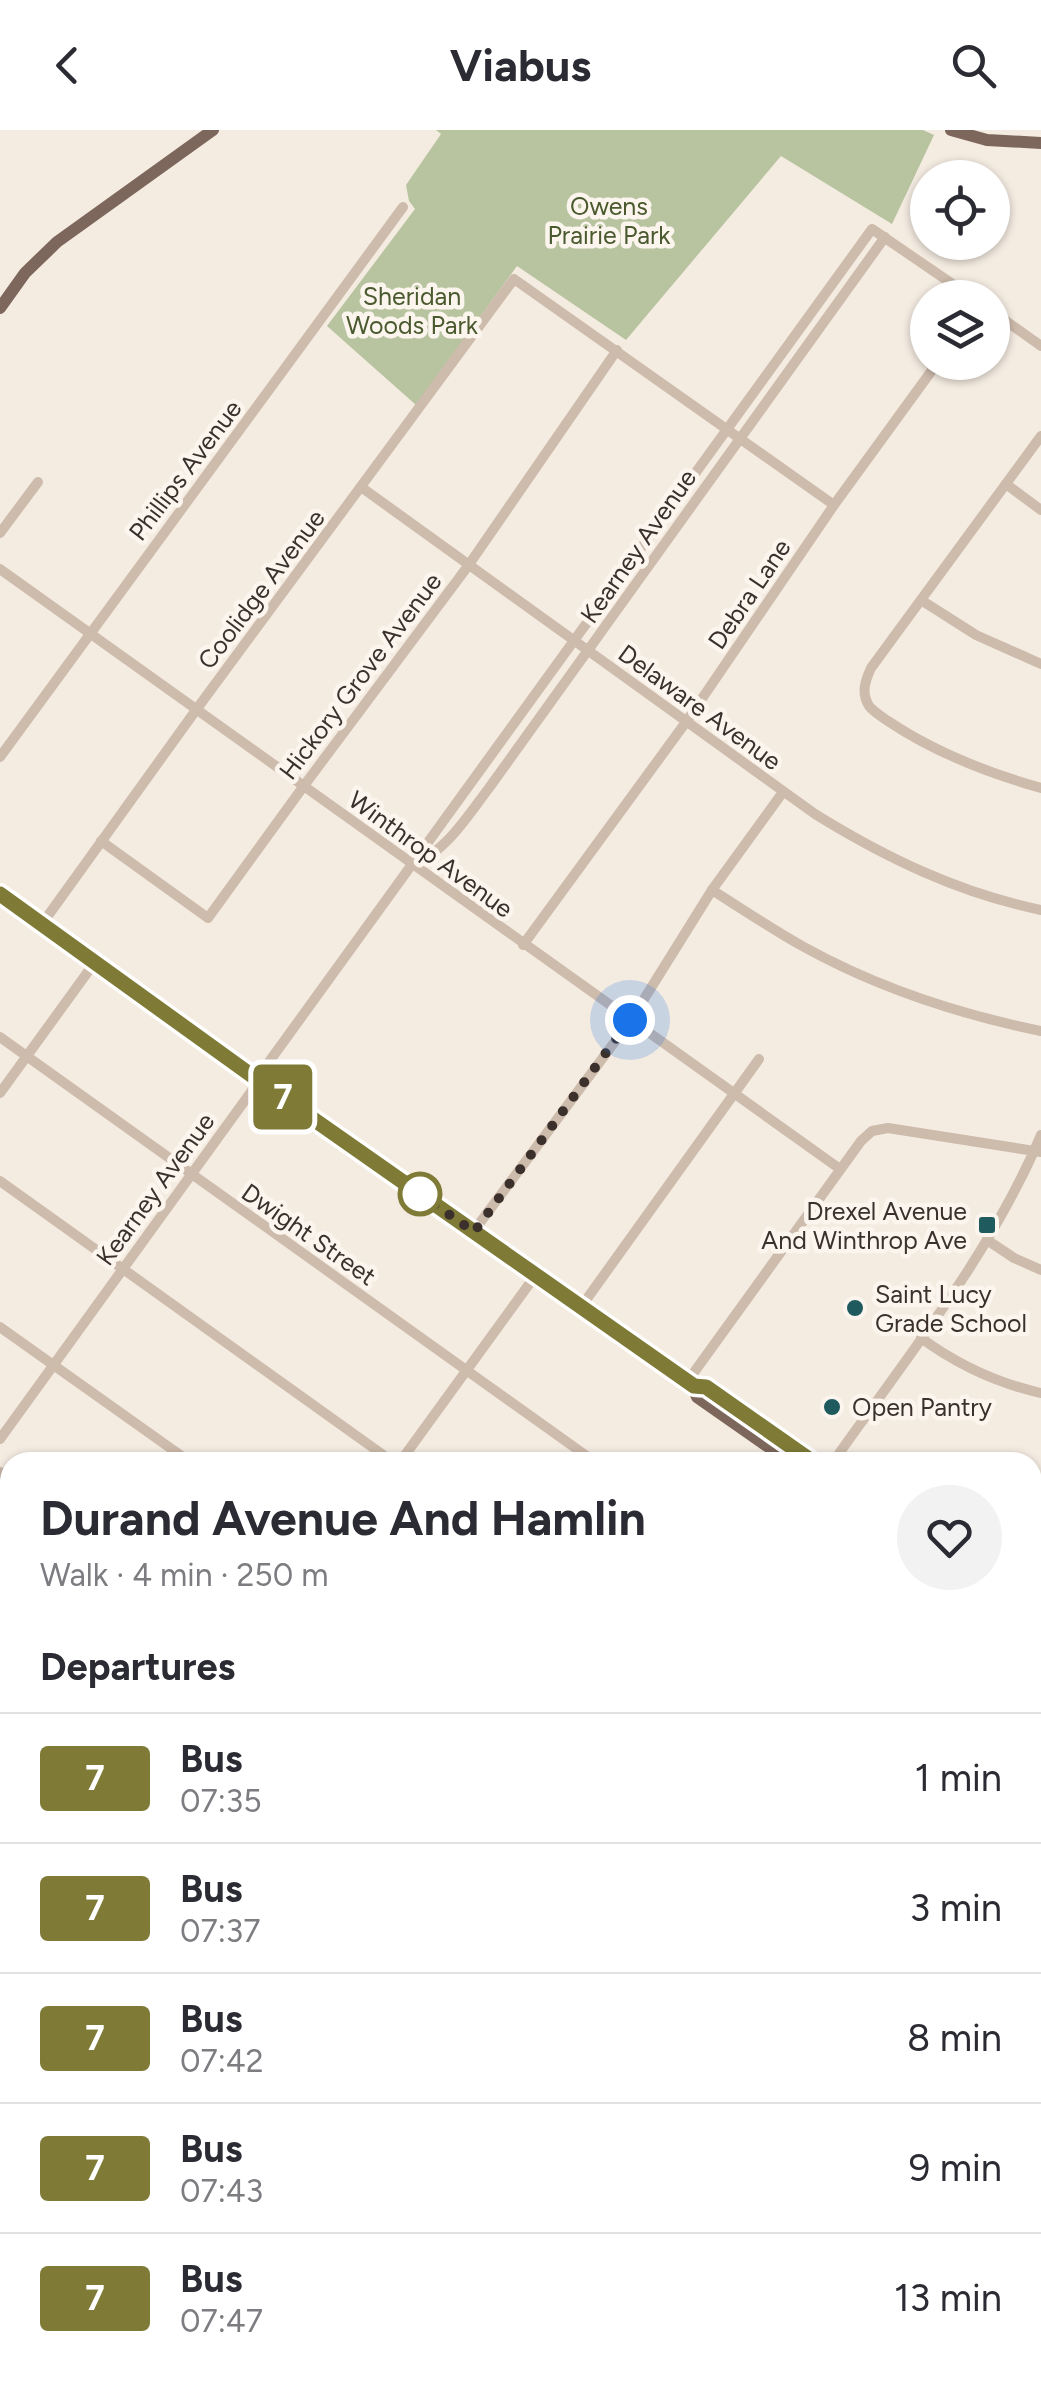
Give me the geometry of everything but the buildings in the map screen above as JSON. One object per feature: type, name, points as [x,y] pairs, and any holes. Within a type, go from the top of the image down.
[{"type":"main road","points":[[0,308],[25,274],[57,242],[213,130]]},
{"type":"main road","points":[[950,130],[987,140],[1041,143]]},
{"type":"main road","points":[[0,894],[535,1276],[690,1384],[706,1387],[799,1452]]},
{"type":"main road","points":[[690,1384],[697,1397],[776,1452]]},
{"type":"street","name":"Phillips Avenue","points":[[0,757],[404,207]]},
{"type":"street","name":"Kearney Avenue","points":[[0,1439],[190,1174],[574,641],[872,228],[885,237],[446,845],[412,866]]},
{"type":"street","points":[[885,237],[947,280]]},
{"type":"street","name":"Coolidge Avenue","points":[[42,924],[514,279],[618,350]]},
{"type":"street","points":[[1010,324],[1041,346]]},
{"type":"street","points":[[618,350],[834,505]]},
{"type":"street","name":"Hickory Grove Avenue","points":[[102,841],[208,918],[468,566],[618,350]]},
{"type":"street","name":"Debra Lane","points":[[523,944],[686,722],[925,380]]},
{"type":"street","points":[[1041,436],[865,679],[865,696],[872,710],[922,741],[965,762],[1041,788]]},
{"type":"street","points":[[0,533],[38,482]]},
{"type":"street","points":[[1006,484],[1041,510]]},
{"type":"street","name":"Delaware Avenue","points":[[361,488],[782,792],[860,842],[965,890],[1041,910]]},
{"type":"street","name":"Winthrop Avenue","points":[[0,569],[840,1169]]},
{"type":"street","points":[[921,600],[976,635],[1041,664]]},
{"type":"street","points":[[474,1232],[630,1020],[712,890],[782,792]]},
{"type":"street","points":[[712,890],[802,946],[863,976],[926,1002],[1041,1032]]},
{"type":"street","points":[[0,1093],[96,962]]},
{"type":"street","name":"Dwight Street","points":[[0,1037],[582,1452]]},
{"type":"street","points":[[581,1307],[759,1059]]},
{"type":"street","points":[[690,1384],[866,1136],[880,1128],[1038,1152]]},
{"type":"street","points":[[840,1452],[987,1240],[1038,1152],[1041,1135]]},
{"type":"street","points":[[0,1181],[382,1452]]},
{"type":"street","points":[[987,1240],[1041,1270]]},
{"type":"street","points":[[404,1452],[535,1276]]},
{"type":"street","points":[[0,1326],[176,1452]]},
{"type":"street","points":[[921,1338],[972,1370],[1041,1393]]},
{"type":"green space","name":"Owens Prairie Park","points":[[436,130],[923,130],[934,135],[922,160],[910,160],[910,186],[892,224],[781,156],[626,340],[517,266],[416,405],[327,326],[415,209],[406,185],[441,134]]},
{"type":"bus line","name":"7","points":[[0,894],[694,1386],[706,1387],[799,1452]]},
{"type":"place","name":"Drexel Avenue And Winthrop Ave","points":[[987,1225]]},
{"type":"place","name":"Saint Lucy Grade School","points":[[855,1308]]},
{"type":"place","name":"Open Pantry","points":[[832,1407]]},
{"type":"route","points":[[420,1194],[474,1232],[630,1020]]},
{"type":"park label","name":"Sheridan Woods Park","points":[[412,310]]}]
